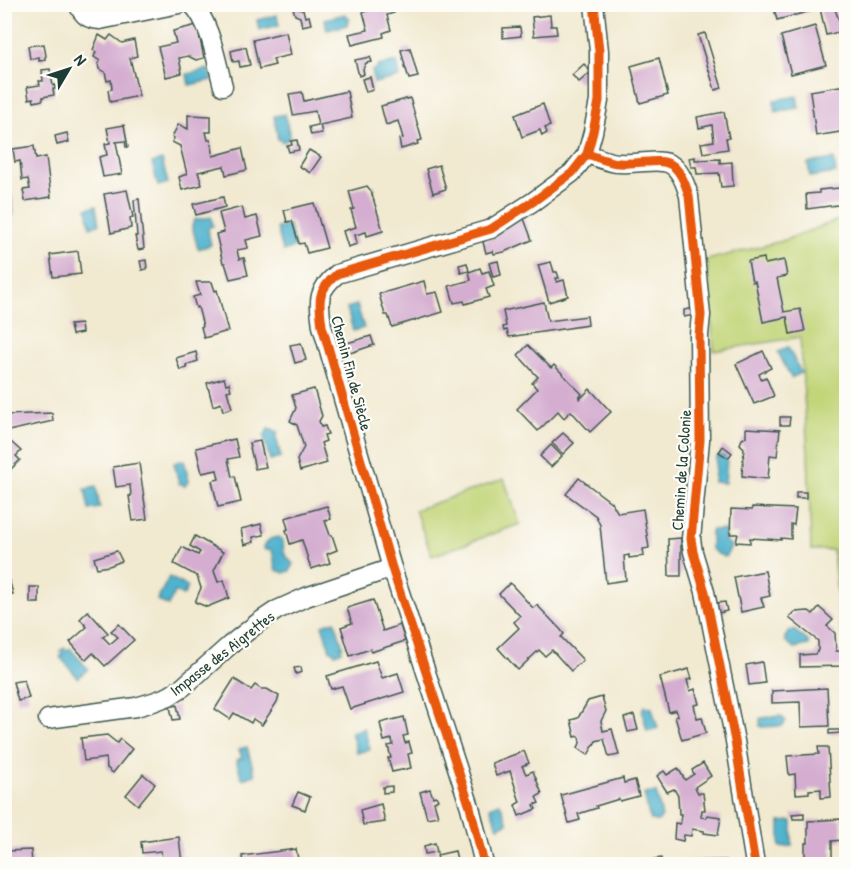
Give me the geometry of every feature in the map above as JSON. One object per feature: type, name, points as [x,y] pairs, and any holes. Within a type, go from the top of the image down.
[{"type":"street","points":[[78,4],[82,14],[90,20],[178,4]]},
{"type":"street","points":[[192,4],[197,9],[210,39],[223,86]]},
{"type":"street","name":"Chemin Fin de Siècle","points":[[484,864],[470,807],[392,568],[321,326],[320,298],[326,284],[337,274],[490,229],[572,173],[587,154],[599,101],[599,51],[594,4]]},
{"type":"street","name":"Chemin de la Colonie","points":[[587,154],[617,163],[658,161],[670,164],[680,171],[689,196],[701,315],[699,335],[700,440],[691,539],[705,592],[733,730],[755,864]]},
{"type":"street","name":"Impasse des Aigrettes","points":[[48,719],[136,707],[169,696],[183,687],[230,645],[277,610],[306,597],[392,568]]},
{"type":"green space","points":[[846,217],[846,647],[840,627],[833,550],[811,550],[808,453],[800,337],[714,351],[707,260],[782,241]]},
{"type":"green space","points":[[504,479],[520,524],[432,556],[415,510]]},
{"type":"water","points":[[345,14],[350,19],[347,25],[327,30],[325,19]]},
{"type":"water","points":[[277,15],[279,25],[259,30],[257,20]]},
{"type":"water","points":[[397,62],[400,77],[374,83],[372,70],[378,69],[377,66]]},
{"type":"water","points":[[209,69],[212,80],[189,85],[187,74]]},
{"type":"water","points":[[797,96],[799,108],[775,112],[774,100]]},
{"type":"water","points":[[285,114],[290,137],[283,142],[278,139],[274,116]]},
{"type":"water","points":[[834,159],[836,173],[810,177],[808,163]]},
{"type":"water","points":[[162,160],[168,183],[158,186],[152,163]]},
{"type":"water","points":[[11,195],[13,214],[10,217],[5,215],[5,196]]},
{"type":"water","points":[[96,206],[99,224],[90,227],[87,208]]},
{"type":"water","points":[[211,217],[213,226],[208,230],[211,245],[198,249],[192,226],[194,220]]},
{"type":"water","points":[[289,225],[295,247],[283,251],[277,228]]},
{"type":"water","points":[[357,305],[364,328],[353,331],[347,308]]},
{"type":"water","points":[[788,347],[801,373],[791,378],[778,352]]},
{"type":"water","points":[[268,429],[278,432],[276,437],[281,457],[270,460],[264,437]]},
{"type":"water","points":[[719,455],[727,459],[725,483],[714,482],[716,458]]},
{"type":"water","points":[[184,460],[189,481],[184,486],[179,484],[174,463]]},
{"type":"water","points":[[96,487],[100,508],[89,510],[85,489]]},
{"type":"water","points":[[712,530],[725,531],[725,541],[732,546],[725,557],[711,549]]},
{"type":"water","points":[[278,537],[283,541],[284,553],[293,564],[290,571],[284,573],[276,570],[272,552],[263,547],[270,539]]},
{"type":"water","points":[[169,577],[188,587],[183,596],[175,592],[168,606],[157,600]]},
{"type":"water","points":[[335,621],[343,646],[342,651],[335,654],[330,650],[322,625]]},
{"type":"water","points":[[794,630],[808,641],[809,645],[794,648],[785,641],[785,637]]},
{"type":"water","points":[[64,648],[67,651],[70,648],[88,669],[78,678],[60,657],[63,654],[60,651]]},
{"type":"water","points":[[645,706],[652,708],[658,728],[647,731],[642,710]]},
{"type":"water","points":[[781,716],[786,721],[782,726],[760,726],[761,718]]},
{"type":"water","points":[[364,728],[370,749],[357,753],[351,732]]},
{"type":"water","points":[[247,747],[255,775],[242,779],[236,760],[242,758],[239,749]]},
{"type":"water","points":[[656,792],[662,817],[657,822],[650,820],[644,794]]},
{"type":"water","points":[[500,803],[508,823],[498,827],[490,807]]},
{"type":"water","points":[[792,821],[792,846],[780,847],[780,822]]},
{"type":"building","points":[[365,4],[392,4],[394,13],[387,15],[391,30],[383,33],[384,37],[352,45],[349,34],[368,30],[363,12],[367,11]]},
{"type":"building","points":[[809,4],[811,11],[777,20],[773,5]]},
{"type":"building","points":[[819,4],[833,4],[843,31],[826,35]]},
{"type":"building","points":[[293,8],[303,10],[305,17],[309,16],[311,24],[302,26],[300,17],[295,15]]},
{"type":"building","points":[[550,15],[551,26],[556,26],[557,34],[534,36],[532,17]]},
{"type":"building","points":[[197,25],[204,58],[196,60],[188,56],[179,58],[182,73],[166,77],[158,47],[176,43],[173,31]]},
{"type":"building","points":[[815,26],[826,65],[791,74],[781,36]]},
{"type":"building","points":[[520,27],[521,36],[503,38],[503,28]]},
{"type":"building","points":[[286,32],[291,55],[273,59],[275,65],[259,69],[253,40]]},
{"type":"building","points":[[705,33],[722,88],[715,90],[698,35]]},
{"type":"building","points":[[99,35],[107,40],[111,35],[122,43],[134,40],[137,56],[130,58],[139,96],[110,102],[108,90],[112,89],[111,80],[107,81],[105,72],[99,69],[100,61],[94,57],[96,52],[93,50]]},
{"type":"building","points":[[44,44],[45,60],[39,61],[39,57],[30,59],[28,46]]},
{"type":"building","points":[[246,47],[250,65],[240,67],[239,61],[233,62],[231,51]]},
{"type":"building","points":[[410,48],[418,77],[409,79],[401,50]]},
{"type":"building","points":[[370,57],[372,62],[366,63],[363,69],[364,74],[359,76],[355,60]]},
{"type":"building","points":[[659,58],[668,95],[640,103],[631,66]]},
{"type":"building","points":[[584,64],[591,72],[579,82],[572,75]]},
{"type":"building","points":[[50,69],[53,86],[55,85],[54,95],[34,102],[33,98],[29,99],[27,87],[40,85],[39,81],[43,81],[42,70]]},
{"type":"building","points":[[370,77],[373,90],[366,92],[362,79]]},
{"type":"building","points":[[846,85],[846,131],[816,136],[810,91]]},
{"type":"building","points":[[347,91],[352,118],[320,125],[322,133],[311,135],[309,127],[318,125],[315,111],[293,115],[289,94],[302,92],[304,101]]},
{"type":"building","points":[[410,98],[422,140],[417,141],[418,144],[401,149],[399,139],[403,138],[398,121],[386,125],[381,106]]},
{"type":"building","points":[[543,104],[550,126],[545,128],[547,133],[542,136],[540,130],[522,137],[515,115]]},
{"type":"building","points":[[724,112],[729,138],[726,138],[728,149],[703,153],[701,143],[714,141],[712,125],[699,128],[697,117]]},
{"type":"building","points":[[188,115],[211,116],[211,132],[206,132],[208,140],[211,140],[213,156],[242,148],[247,170],[226,175],[224,166],[198,172],[202,185],[182,190],[179,177],[187,174],[180,146],[172,142],[174,138],[172,137],[178,125],[188,129]]},
{"type":"building","points":[[124,125],[128,147],[125,141],[116,142],[122,174],[103,177],[99,157],[107,155],[105,144],[110,143],[107,128]]},
{"type":"building","points":[[67,133],[69,142],[57,145],[55,136]]},
{"type":"building","points":[[297,140],[299,150],[289,152],[287,146],[292,145],[291,141]]},
{"type":"building","points":[[34,146],[36,159],[46,157],[51,197],[25,201],[23,190],[30,189],[28,179],[22,180],[20,161],[15,162],[13,149]]},
{"type":"building","points":[[309,150],[321,157],[310,173],[299,166]]},
{"type":"building","points":[[695,157],[695,160],[720,159],[720,163],[732,162],[733,186],[721,187],[719,173],[697,174],[696,167],[691,167],[689,158]]},
{"type":"building","points":[[439,165],[446,189],[433,193],[426,169]]},
{"type":"building","points":[[846,178],[845,204],[807,209],[806,194],[839,188]]},
{"type":"building","points":[[367,186],[371,191],[383,231],[367,236],[366,232],[355,235],[357,244],[348,247],[343,231],[356,227],[349,191]]},
{"type":"building","points":[[127,190],[133,217],[130,218],[131,228],[111,233],[104,194]]},
{"type":"building","points":[[223,197],[225,207],[196,215],[193,204]]},
{"type":"building","points":[[139,199],[144,249],[138,250],[135,236],[137,236],[134,200]]},
{"type":"building","points":[[314,203],[327,248],[307,253],[304,243],[299,244],[292,221],[287,222],[284,210]]},
{"type":"building","points":[[242,207],[245,219],[257,216],[262,236],[246,240],[248,248],[237,250],[239,259],[244,258],[248,275],[230,279],[225,263],[223,263],[216,234],[224,232],[219,213]]},
{"type":"building","points":[[523,216],[532,240],[504,252],[486,253],[483,242]]},
{"type":"building","points":[[78,251],[81,274],[53,277],[50,255]]},
{"type":"building","points":[[764,258],[765,264],[784,260],[787,276],[777,278],[784,312],[800,309],[805,331],[790,334],[787,317],[763,322],[755,281],[752,282],[748,261]]},
{"type":"building","points":[[146,260],[147,269],[142,270],[140,261]]},
{"type":"building","points":[[498,261],[501,275],[493,277],[489,263]]},
{"type":"building","points":[[551,262],[559,278],[556,278],[557,282],[564,280],[568,296],[549,302],[538,265]]},
{"type":"building","points":[[467,263],[469,271],[461,273],[459,265]]},
{"type":"building","points":[[480,268],[482,273],[489,271],[494,286],[486,289],[489,297],[465,304],[464,301],[454,303],[449,286],[471,280],[469,272]]},
{"type":"building","points":[[424,281],[427,294],[437,292],[443,312],[392,327],[388,315],[385,315],[379,294]]},
{"type":"building","points":[[196,282],[212,282],[215,291],[217,290],[228,331],[204,338],[198,307],[196,308],[193,297],[200,295]]},
{"type":"building","points":[[544,302],[548,321],[587,316],[588,325],[509,337],[507,330],[504,331],[503,327],[506,326],[503,311]]},
{"type":"building","points":[[694,308],[694,315],[684,317],[684,310]]},
{"type":"building","points":[[81,324],[82,333],[72,335],[70,325]]},
{"type":"building","points":[[371,336],[374,345],[350,353],[347,343]]},
{"type":"building","points":[[301,343],[306,360],[295,363],[290,345]]},
{"type":"building","points":[[528,345],[551,368],[554,365],[582,394],[580,399],[590,389],[611,412],[590,432],[571,411],[564,418],[558,411],[538,431],[517,409],[537,389],[532,383],[538,377],[518,355]]},
{"type":"building","points":[[763,351],[771,368],[759,374],[761,379],[766,377],[774,396],[754,404],[736,364]]},
{"type":"building","points":[[196,352],[198,361],[180,370],[176,358]]},
{"type":"building","points":[[224,378],[231,390],[227,391],[232,408],[223,411],[221,403],[213,406],[207,383]]},
{"type":"building","points":[[314,389],[322,416],[319,421],[321,427],[325,426],[328,434],[324,435],[326,441],[321,443],[327,463],[300,471],[297,460],[304,447],[297,425],[290,421],[296,408],[292,395]]},
{"type":"building","points":[[4,409],[7,415],[52,413],[53,421],[4,432]]},
{"type":"building","points":[[780,417],[790,417],[789,425],[780,425]]},
{"type":"building","points":[[746,428],[780,430],[777,456],[770,455],[768,479],[742,476],[744,448],[740,444],[746,437]]},
{"type":"building","points":[[563,433],[574,443],[563,454],[552,443]]},
{"type":"building","points":[[235,439],[239,457],[228,459],[241,502],[218,507],[212,481],[219,479],[217,470],[202,473],[196,448]]},
{"type":"building","points":[[260,441],[266,467],[255,469],[249,443]]},
{"type":"building","points":[[11,442],[21,451],[16,456],[20,460],[4,476],[4,444],[7,446]]},
{"type":"building","points":[[551,445],[562,456],[551,467],[540,456]]},
{"type":"building","points":[[723,446],[732,453],[728,458],[719,452]]},
{"type":"building","points":[[139,463],[147,519],[133,521],[129,496],[131,496],[130,485],[116,487],[113,467]]},
{"type":"building","points":[[579,478],[612,503],[618,513],[643,509],[649,548],[643,549],[644,556],[629,558],[629,555],[624,556],[626,580],[606,583],[600,525],[596,516],[566,494]]},
{"type":"building","points":[[796,492],[806,492],[806,498],[796,498]]},
{"type":"building","points":[[327,506],[331,519],[325,521],[337,550],[327,554],[330,563],[311,569],[302,540],[290,544],[285,518]]},
{"type":"building","points":[[752,507],[796,509],[794,525],[791,524],[791,539],[750,538],[750,543],[736,542],[738,534],[730,534],[731,509],[752,510]]},
{"type":"building","points":[[261,524],[264,535],[253,537],[254,542],[244,545],[241,529]]},
{"type":"building","points":[[195,536],[223,552],[214,571],[218,582],[224,580],[229,598],[207,607],[195,602],[201,588],[197,576],[174,564],[182,547],[198,555],[200,552],[190,546]]},
{"type":"building","points":[[681,538],[681,576],[669,576],[668,539]]},
{"type":"building","points":[[117,551],[122,561],[97,568],[94,558]]},
{"type":"building","points":[[765,571],[770,596],[761,598],[764,607],[741,612],[734,577]]},
{"type":"building","points":[[6,573],[13,594],[4,596],[4,574]]},
{"type":"building","points":[[510,583],[533,608],[537,605],[561,630],[564,634],[561,637],[583,660],[571,671],[552,650],[545,656],[539,650],[518,670],[498,648],[519,628],[514,622],[520,616],[499,594]]},
{"type":"building","points":[[30,587],[39,587],[39,603],[30,603]]},
{"type":"building","points":[[373,600],[383,631],[400,625],[405,641],[350,656],[341,627],[352,623],[347,608]]},
{"type":"building","points":[[725,602],[727,611],[719,613],[717,603]]},
{"type":"building","points":[[819,607],[833,620],[827,626],[835,633],[836,651],[840,651],[844,666],[800,667],[800,655],[815,654],[818,650],[818,641],[789,618],[795,612],[809,611],[813,614]]},
{"type":"building","points":[[88,611],[108,633],[103,637],[110,644],[118,637],[111,631],[119,624],[134,640],[105,666],[93,653],[86,660],[70,642],[87,627],[80,619]]},
{"type":"building","points":[[376,661],[382,678],[398,673],[404,692],[350,709],[342,686],[331,689],[327,676]]},
{"type":"building","points":[[762,662],[765,683],[749,685],[746,665]]},
{"type":"building","points":[[301,667],[302,672],[296,674],[294,668]]},
{"type":"building","points":[[689,669],[692,679],[687,680],[690,691],[695,689],[699,704],[694,705],[697,718],[702,717],[706,733],[682,740],[675,717],[678,716],[676,710],[669,712],[660,677]]},
{"type":"building","points":[[234,679],[251,690],[255,685],[279,696],[262,725],[253,719],[251,723],[234,713],[230,719],[215,709]]},
{"type":"building","points":[[24,680],[29,698],[18,701],[13,682]]},
{"type":"building","points":[[827,688],[829,726],[801,727],[800,702],[772,703],[772,691]]},
{"type":"building","points":[[602,697],[606,711],[601,721],[603,731],[612,729],[619,755],[609,757],[604,739],[596,741],[588,755],[578,748],[579,736],[575,737],[571,720],[578,718],[588,701]]},
{"type":"building","points":[[177,705],[180,719],[173,720],[170,707]]},
{"type":"building","points":[[634,715],[638,730],[628,732],[624,718]]},
{"type":"building","points":[[404,717],[408,735],[403,736],[405,743],[409,742],[412,753],[408,754],[411,768],[392,772],[388,758],[391,758],[388,746],[393,745],[392,739],[384,741],[380,723]]},
{"type":"building","points":[[829,730],[840,730],[840,733],[829,734]]},
{"type":"building","points":[[107,735],[117,743],[120,739],[132,749],[113,773],[107,768],[106,758],[84,761],[81,738]]},
{"type":"building","points":[[818,747],[828,747],[831,797],[821,798],[821,789],[796,794],[795,774],[789,775],[787,756],[819,754]]},
{"type":"building","points":[[524,751],[529,763],[522,766],[526,774],[533,771],[542,794],[536,797],[539,803],[534,805],[536,809],[519,816],[515,805],[520,802],[510,771],[496,776],[492,763]]},
{"type":"building","points":[[703,763],[711,776],[695,787],[698,793],[703,793],[705,810],[702,810],[701,817],[706,818],[707,815],[721,817],[718,835],[692,829],[691,836],[684,835],[683,841],[674,839],[675,823],[680,824],[681,814],[679,814],[678,796],[674,789],[667,792],[657,776],[664,771],[667,775],[678,768],[685,780],[694,774],[692,770]]},
{"type":"building","points":[[143,774],[155,784],[138,805],[126,795]]},
{"type":"building","points":[[623,778],[624,783],[635,780],[639,796],[596,806],[597,808],[578,814],[580,820],[569,823],[561,795]]},
{"type":"building","points":[[392,786],[392,792],[383,793],[383,787]]},
{"type":"building","points":[[430,789],[433,797],[436,796],[438,800],[434,802],[438,816],[427,818],[420,792]]},
{"type":"building","points":[[298,792],[310,797],[305,810],[292,805]]},
{"type":"building","points":[[381,804],[385,822],[363,825],[360,810]]},
{"type":"building","points":[[804,813],[804,819],[793,819],[792,814]]},
{"type":"building","points":[[841,819],[843,840],[832,841],[832,864],[805,864],[808,821]]},
{"type":"building","points":[[179,837],[182,864],[163,864],[161,851],[142,853],[141,842]]},
{"type":"building","points":[[435,843],[437,852],[425,854],[424,846]]},
{"type":"building","points":[[296,849],[299,864],[243,864],[242,856]]},
{"type":"building","points":[[31,850],[32,864],[7,864],[6,851]]},
{"type":"building","points":[[455,851],[458,864],[439,864],[437,855]]},
{"type":"building","points":[[661,858],[662,864],[655,864],[654,859]]},
{"type":"building","points":[[726,860],[726,864],[687,864],[687,861]]},
{"type":"cycle path","points":[[484,864],[470,807],[392,568],[322,326],[320,297],[325,286],[337,274],[491,229],[572,173],[587,154],[599,101],[599,51],[594,4]]},
{"type":"cycle path","points":[[587,154],[615,163],[655,161],[671,165],[678,170],[689,196],[701,315],[699,335],[700,440],[691,539],[705,592],[735,741],[755,864]]}]
